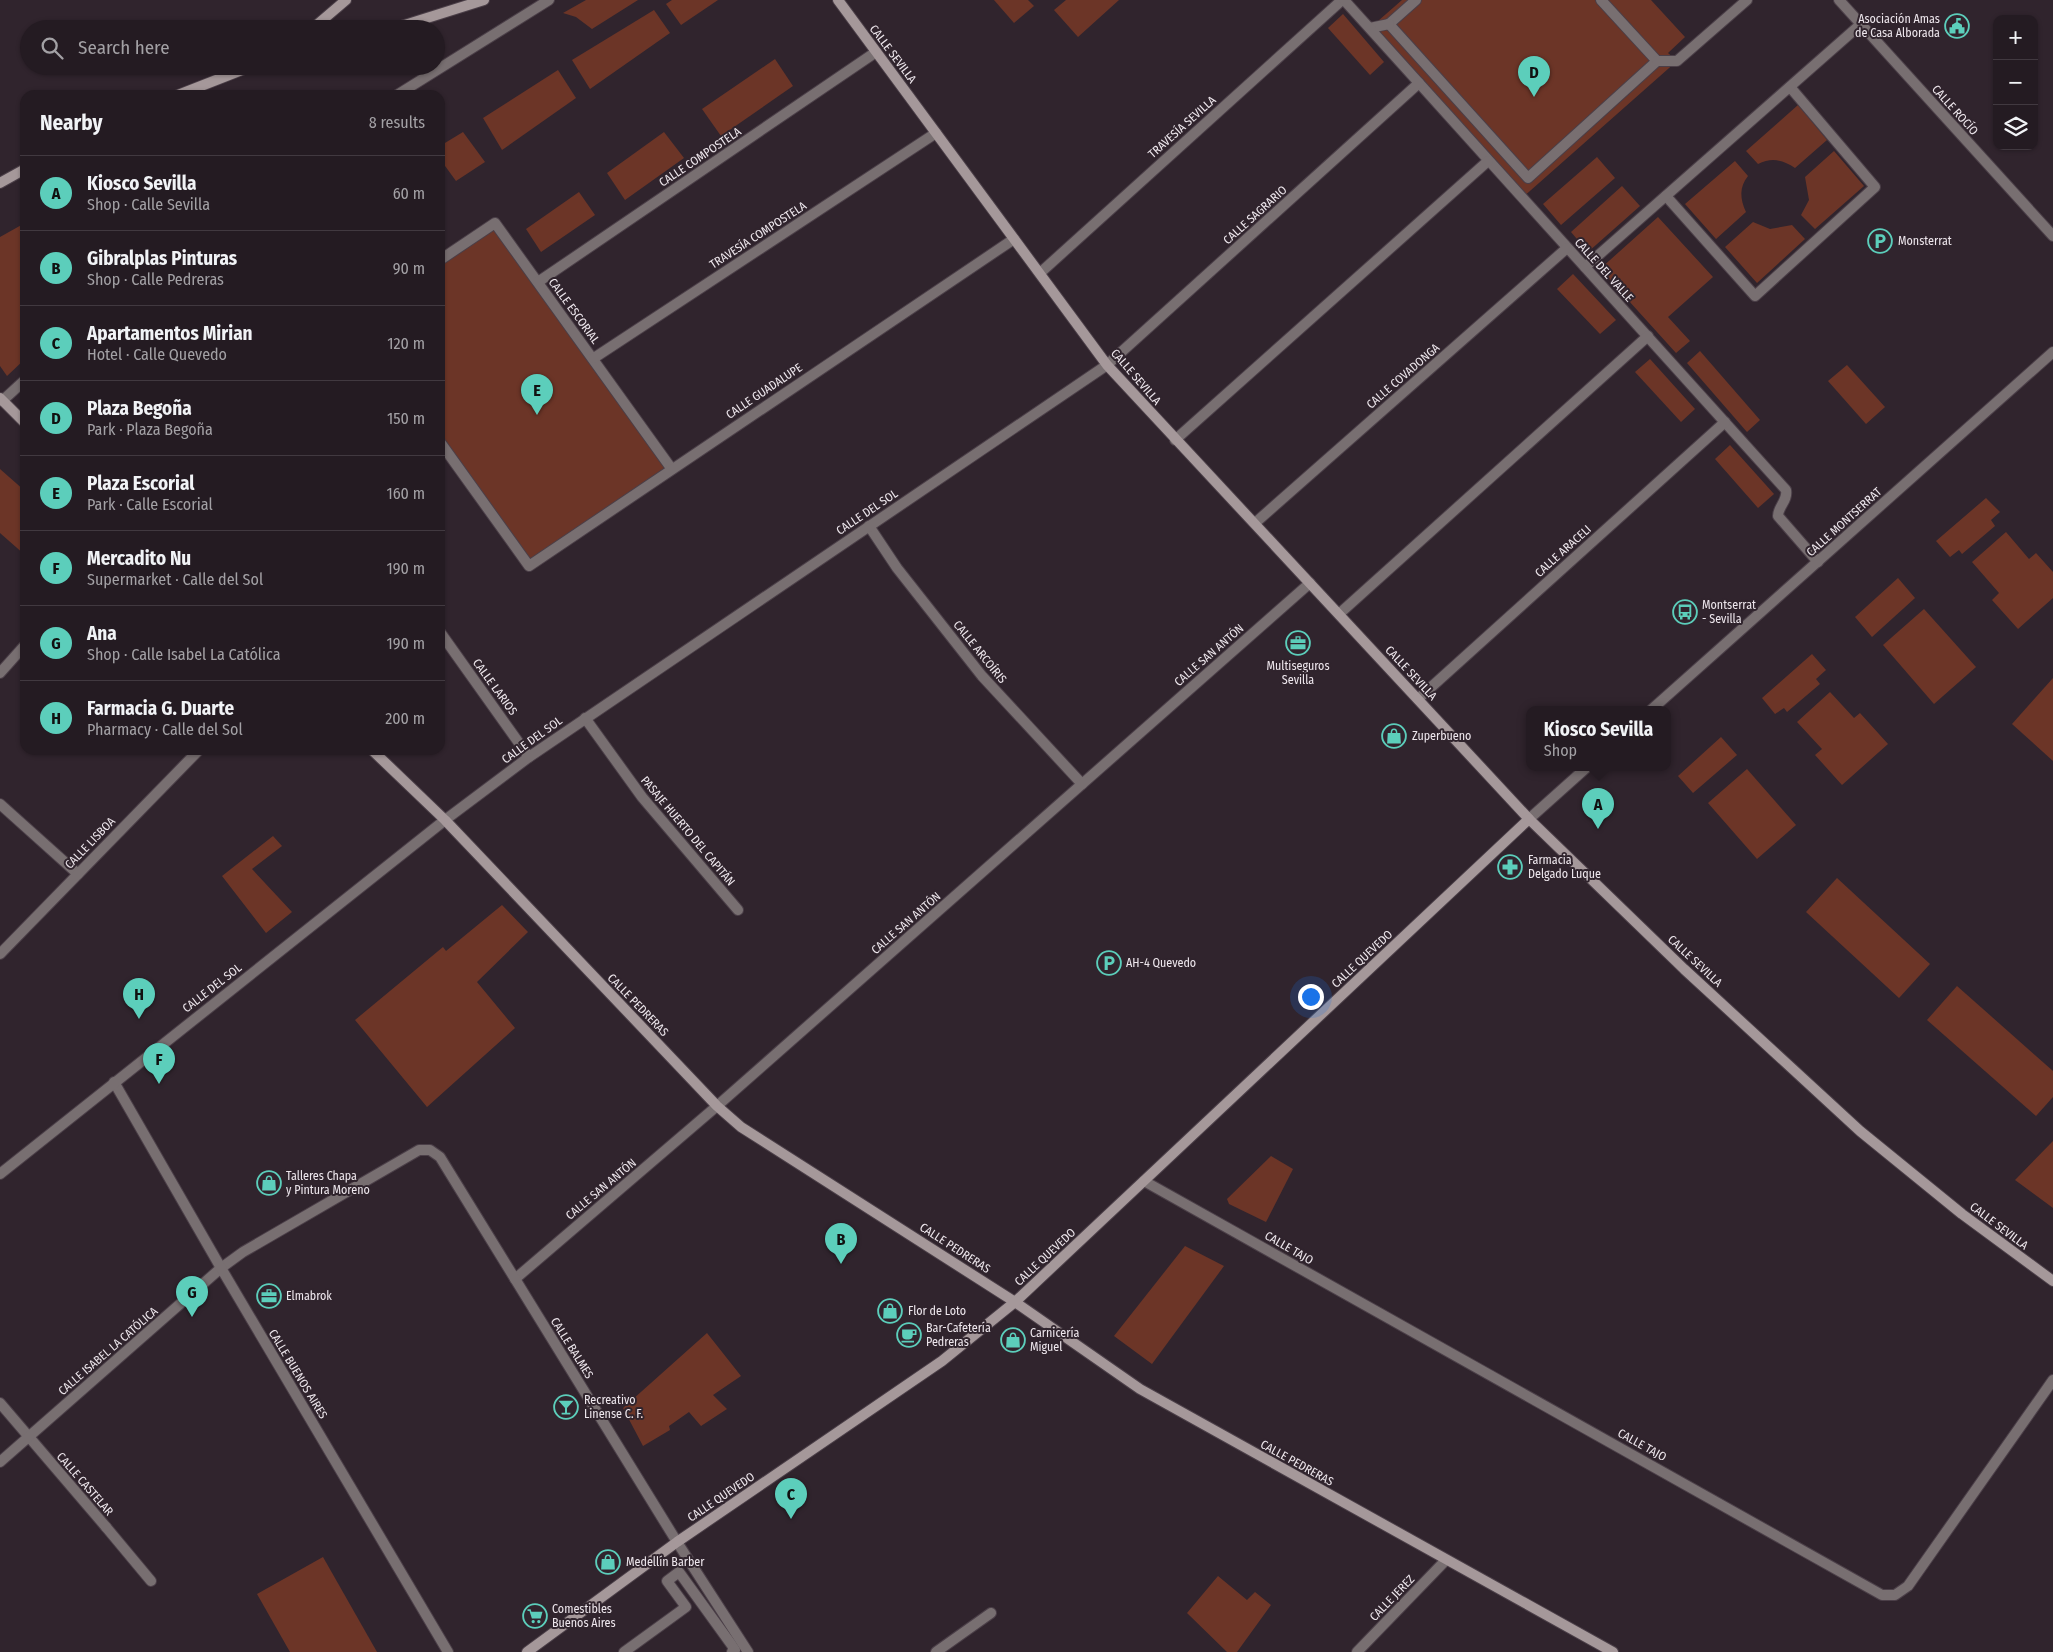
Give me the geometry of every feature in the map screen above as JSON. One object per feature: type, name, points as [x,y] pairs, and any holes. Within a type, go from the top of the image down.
[{"type":"main road","points":[[421,20],[484,0]]},
{"type":"main road","name":"CALLE SEVILLA","points":[[838,0],[1107,365],[1529,819],[1684,969],[1860,1130],[1925,1185],[2053,1281]]},
{"type":"main road","points":[[322,20],[343,2]]},
{"type":"main road","points":[[191,90],[229,75]]},
{"type":"main road","points":[[0,183],[20,172]]},
{"type":"main road","points":[[1,400],[20,418]]},
{"type":"main road","name":"CALLE PEDRERAS","points":[[377,755],[445,820],[717,1106],[741,1126],[1015,1302],[1140,1389],[1445,1561],[1613,1652]]},
{"type":"main road","name":"CALLE QUEVEDO","points":[[527,1652],[676,1542],[942,1360],[1015,1302],[1529,819]]},
{"type":"street","points":[[445,65],[550,0]]},
{"type":"street","name":"CALLE DEL VALLE","points":[[1343,0],[1786,490],[1787,495],[1778,516],[1818,562]]},
{"type":"street","name":"TRAVESÍA SEVILLA","points":[[1040,273],[1343,0]]},
{"type":"street","points":[[1370,28],[1389,24],[1416,0]]},
{"type":"street","points":[[1601,0],[1657,61]]},
{"type":"street","points":[[1522,198],[1528,178],[1657,61],[1677,60],[1747,0]]},
{"type":"street","name":"CALLE ROCÍO","points":[[1839,0],[2053,236]]},
{"type":"street","points":[[1389,24],[1528,178]]},
{"type":"street","points":[[1585,267],[1861,24]]},
{"type":"street","name":"CALLE COMPOSTELA","points":[[538,282],[876,52]]},
{"type":"street","points":[[405,90],[429,75]]},
{"type":"street","name":"CALLE SAGRARIO","points":[[1107,365],[1419,83]]},
{"type":"street","points":[[1666,196],[1755,296],[1875,187],[1790,87]]},
{"type":"street","name":"TRAVESÍA COMPOSTELA","points":[[594,358],[936,133]]},
{"type":"street","points":[[1175,440],[1488,161]]},
{"type":"street","name":"CALLE ESCORIAL","points":[[445,257],[495,222],[671,468]]},
{"type":"street","name":"CALLE GUADALUPE","points":[[445,449],[529,566],[671,468],[1014,239]]},
{"type":"street","name":"CALLE COVADONGA","points":[[1255,523],[1567,248]]},
{"type":"street","points":[[1339,614],[1648,336]]},
{"type":"street","name":"CALLE MONTSERRAT","points":[[1656,706],[2053,352]]},
{"type":"street","name":"CALLE DEL SOL","points":[[0,1174],[445,820],[529,757],[1107,365]]},
{"type":"street","points":[[1,400],[20,384]]},
{"type":"street","name":"CALLE ARACELI","points":[[1418,699],[1726,422]]},
{"type":"street","name":"CALLE ARCOÍRIS","points":[[868,526],[897,568],[982,676],[1082,784]]},
{"type":"street","name":"CALLE SAN ANTÓN","points":[[515,1279],[717,1106],[1310,583]]},
{"type":"street","name":"CALLE LARIOS","points":[[445,639],[529,757]]},
{"type":"street","points":[[0,673],[20,651]]},
{"type":"street","name":"PASAJE HUERTO DEL CAPITÁN","points":[[585,718],[642,797],[738,910]]},
{"type":"street","name":"CALLE LISBOA","points":[[0,954],[194,755]]},
{"type":"street","points":[[1529,819],[1583,771]]},
{"type":"street","points":[[0,804],[78,874]]},
{"type":"street","name":"CALLE BUENOS AIRES","points":[[114,1082],[221,1268],[448,1652]]},
{"type":"street","name":"CALLE ISABEL LA CATÓLICA","points":[[0,1462],[221,1268],[260,1240],[419,1150],[430,1150],[440,1157]]},
{"type":"street","name":"CALLE BALMES","points":[[440,1157],[676,1542],[748,1652]]},
{"type":"street","name":"CALLE TAJO","points":[[1144,1181],[1882,1595],[1895,1595],[1908,1586],[2053,1380]]},
{"type":"street","name":"CALLE CASTELAR","points":[[0,1403],[150,1581]]},
{"type":"street","name":"CALLE JEREZ","points":[[1356,1652],[1445,1561]]},
{"type":"street","points":[[624,1652],[686,1607],[667,1581],[679,1572],[735,1650],[732,1652]]},
{"type":"street","points":[[936,1652],[991,1613]]},
{"type":"shaded area","points":[[586,0],[638,0],[592,29],[576,17],[563,13]]},
{"type":"shaded area","points":[[672,0],[718,0],[681,25],[666,4]]},
{"type":"shaded area","points":[[994,0],[1028,0],[1034,6],[1014,23]]},
{"type":"shaded area","points":[[1066,0],[1119,0],[1078,37],[1054,10]]},
{"type":"shaded area","points":[[1402,0],[1651,0],[1685,37],[1668,53],[1677,61],[1522,198],[1370,28]]},
{"type":"shaded area","points":[[654,10],[670,33],[590,89],[572,60]]},
{"type":"shaded area","points":[[1343,14],[1384,62],[1370,75],[1328,28]]},
{"type":"shaded area","points":[[775,59],[793,86],[721,136],[702,109]]},
{"type":"shaded area","points":[[558,70],[576,98],[502,150],[483,118]]},
{"type":"shaded area","points":[[1798,105],[1827,140],[1795,168],[1777,160],[1758,164],[1746,151]]},
{"type":"shaded area","points":[[463,132],[485,162],[456,181],[445,166],[445,143]]},
{"type":"shaded area","points":[[664,132],[684,158],[625,200],[607,173]]},
{"type":"shaded area","points":[[1834,151],[1864,186],[1815,229],[1801,215],[1809,200],[1805,177]]},
{"type":"shaded area","points":[[1597,157],[1615,178],[1561,225],[1543,204]]},
{"type":"shaded area","points":[[1735,161],[1748,176],[1743,184],[1741,193],[1746,212],[1716,239],[1685,204]]},
{"type":"shaded area","points":[[1622,186],[1640,206],[1588,252],[1571,232]]},
{"type":"shaded area","points":[[579,192],[595,215],[541,252],[526,229]]},
{"type":"shaded area","points":[[1658,217],[1713,277],[1668,317],[1690,341],[1676,353],[1600,269]]},
{"type":"shaded area","points":[[1753,222],[1770,229],[1792,225],[1805,239],[1757,283],[1725,247]]},
{"type":"shaded area","points":[[495,223],[671,468],[529,566],[445,449],[445,257]]},
{"type":"shaded area","points":[[20,226],[20,364],[7,376],[0,366],[0,237]]},
{"type":"shaded area","points":[[1573,274],[1616,320],[1600,334],[1557,289]]},
{"type":"shaded area","points":[[1700,351],[1760,420],[1747,432],[1687,363]]},
{"type":"shaded area","points":[[1650,359],[1695,409],[1681,422],[1635,372]]},
{"type":"shaded area","points":[[1847,365],[1885,407],[1866,424],[1828,381]]},
{"type":"shaded area","points":[[1730,445],[1774,494],[1758,508],[1715,459]]},
{"type":"shaded area","points":[[0,469],[20,487],[20,551],[0,533]]},
{"type":"shaded area","points":[[1986,498],[2000,512],[1991,520],[1995,526],[1962,554],[1959,550],[1950,557],[1936,541]]},
{"type":"shaded area","points":[[2006,532],[2029,559],[2036,553],[2053,572],[2053,598],[2018,629],[1992,600],[1999,593],[1972,562]]},
{"type":"shaded area","points":[[1898,578],[1915,598],[1872,637],[1855,617]]},
{"type":"shaded area","points":[[1924,609],[1976,667],[1934,704],[1883,645]]},
{"type":"shaded area","points":[[1812,654],[1826,670],[1816,679],[1820,684],[1787,712],[1784,708],[1775,714],[1762,698]]},
{"type":"shaded area","points":[[2053,678],[2053,761],[2012,724]]},
{"type":"shaded area","points":[[1830,692],[1854,718],[1860,713],[1888,744],[1842,785],[1815,755],[1822,749],[1797,722]]},
{"type":"shaded area","points":[[1721,737],[1737,755],[1693,793],[1678,776]]},
{"type":"shaded area","points":[[1747,769],[1796,825],[1757,859],[1708,803]]},
{"type":"shaded area","points":[[273,836],[282,846],[252,869],[292,912],[266,933],[222,876]]},
{"type":"shaded area","points":[[1837,878],[1930,964],[1899,998],[1806,912]]},
{"type":"shaded area","points":[[502,905],[528,932],[477,982],[515,1028],[427,1107],[355,1020],[443,947],[446,951]]},
{"type":"shaded area","points":[[1957,986],[2053,1071],[2053,1097],[2036,1116],[1927,1020]]},
{"type":"shaded area","points":[[2053,1141],[2053,1208],[2015,1180]]},
{"type":"shaded area","points":[[1271,1156],[1293,1169],[1266,1222],[1229,1204],[1227,1199]]},
{"type":"shaded area","points":[[1185,1246],[1224,1266],[1152,1364],[1114,1336]]},
{"type":"shaded area","points":[[707,1333],[741,1376],[713,1395],[727,1409],[701,1426],[689,1412],[669,1426],[670,1430],[643,1446],[623,1408]]},
{"type":"shaded area","points":[[323,1557],[377,1652],[290,1652],[257,1594]]},
{"type":"shaded area","points":[[1218,1576],[1247,1600],[1255,1592],[1271,1605],[1237,1652],[1227,1652],[1187,1613]]},
{"type":"place","name":"Asociación Amas de Casa Alborada","points":[[1957,26]]},
{"type":"place","name":"Plaza Begoña","points":[[1534,97]]},
{"type":"place","name":"Monsterrat","points":[[1880,241]]},
{"type":"place","name":"Plaza Escorial","points":[[537,415]]},
{"type":"place","name":"Montserrat - Sevilla","points":[[1685,612]]},
{"type":"place","name":"Multiseguros Sevilla","points":[[1298,643]]},
{"type":"place","name":"Zuperbueno","points":[[1394,736]]},
{"type":"place","name":"Kiosco Sevilla","points":[[1598,829]]},
{"type":"place","name":"Farmacia Delgado Luque","points":[[1510,867]]},
{"type":"place","name":"AH-4 Quevedo","points":[[1109,963]]},
{"type":"place","name":"Farmacia G. Duarte","points":[[139,1019]]},
{"type":"place","name":"Mercadito Nu","points":[[159,1084]]},
{"type":"place","name":"Talleres Chapa y Pintura Moreno","points":[[269,1183]]},
{"type":"place","name":"Gibralplas Pinturas","points":[[841,1264]]},
{"type":"place","name":"Elmabrok","points":[[269,1296]]},
{"type":"place","name":"Flor de Loto","points":[[890,1311]]},
{"type":"place","name":"Ana","points":[[192,1317]]},
{"type":"place","name":"Bar-Cafetería Pedreras","points":[[909,1335]]},
{"type":"place","name":"Carnicería Miguel","points":[[1013,1340]]},
{"type":"place","name":"Recreativo Linense C. F.","points":[[566,1407]]},
{"type":"place","name":"Apartamentos Mirian","points":[[791,1519]]},
{"type":"place","name":"Medellín Barber","points":[[608,1562]]},
{"type":"place","name":"Comestibles Buenos Aires","points":[[535,1616]]}]
